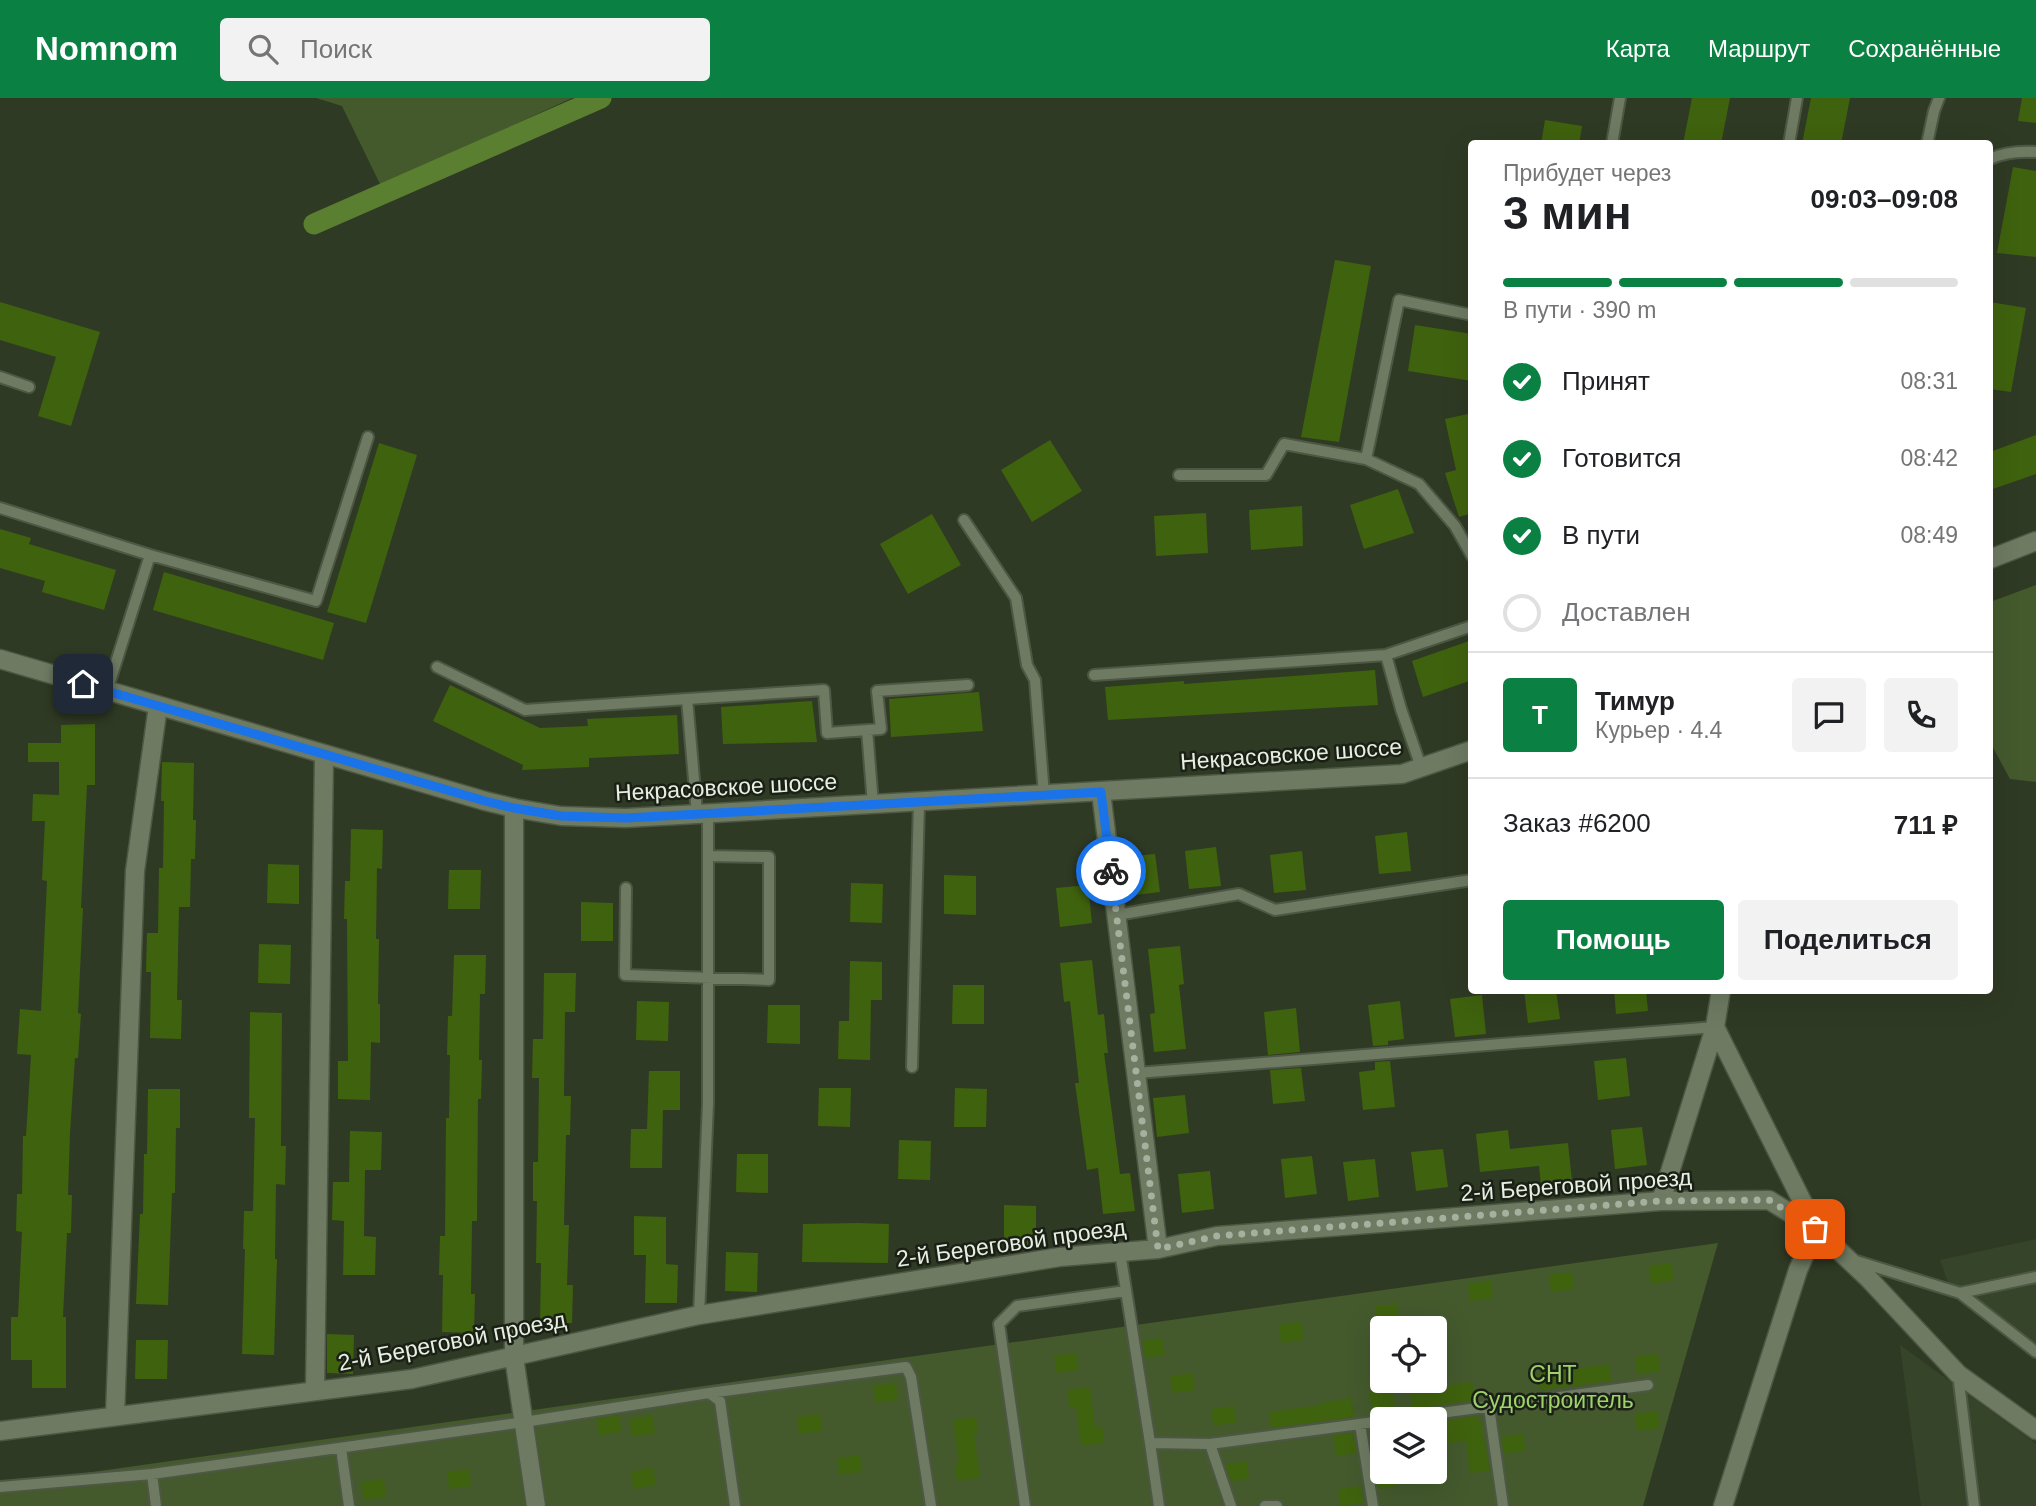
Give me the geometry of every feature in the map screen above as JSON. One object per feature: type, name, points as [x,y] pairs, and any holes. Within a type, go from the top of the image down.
[{"type":"street","points":[[1993,558],[2036,541]]},
{"type":"street","name":"Некрасовское шоссе","points":[[0,659],[324,755],[514,808],[561,816],[626,818],[1402,774],[1468,751]]},
{"type":"street","points":[[115,1416],[135,871],[158,706]]},
{"type":"street","points":[[314,1391],[324,755]]},
{"type":"street","points":[[1101,792],[1158,1249]]},
{"type":"street","points":[[514,808],[514,1357],[536,1506]]},
{"type":"street","points":[[1661,1201],[1714,1027],[1720,994]]},
{"type":"street","points":[[1714,1027],[1815,1229],[1798,1270],[1723,1506]]},
{"type":"street","name":"2-й Береговой проезд","points":[[0,1431],[412,1379],[699,1315],[1060,1257],[1158,1249],[1217,1236],[1661,1201],[1769,1200],[1815,1229],[1869,1279],[1958,1374],[2035,1434]]},
{"type":"lane","points":[[1613,140],[1620,98]]},
{"type":"lane","points":[[1789,140],[1797,98]]},
{"type":"lane","points":[[1928,140],[1939,98]]},
{"type":"lane","points":[[1993,158],[2023,151],[2036,152]]},
{"type":"lane","points":[[1366,459],[1399,300],[1468,314]]},
{"type":"lane","points":[[0,377],[29,387]]},
{"type":"lane","points":[[0,508],[150,555],[316,601],[368,437]]},
{"type":"lane","points":[[1179,475],[1266,475],[1284,444],[1366,459],[1419,484],[1455,526],[1468,549]]},
{"type":"lane","points":[[964,520],[1016,598],[1027,665],[1035,680],[1044,795]]},
{"type":"lane","points":[[107,691],[150,555]]},
{"type":"lane","points":[[1094,675],[1386,655],[1468,627]]},
{"type":"lane","points":[[1386,655],[1421,768]]},
{"type":"lane","points":[[437,667],[525,710],[824,690],[827,733],[881,729],[877,691],[968,685]]},
{"type":"lane","points":[[687,699],[708,856],[708,1103],[699,1315]]},
{"type":"lane","points":[[867,730],[873,804]]},
{"type":"lane","points":[[912,1067],[919,802]]},
{"type":"lane","points":[[626,888],[625,975],[769,980],[769,857],[708,856]]},
{"type":"lane","points":[[1117,915],[1239,894],[1275,910],[1468,881]]},
{"type":"lane","points":[[1137,1073],[1714,1027]]},
{"type":"lane","points":[[1120,1252],[1158,1506]]},
{"type":"lane","points":[[1847,1259],[1960,1293],[2031,1343],[2036,1352]]},
{"type":"lane","points":[[1960,1293],[2036,1277]]},
{"type":"lane","points":[[1025,1506],[999,1324],[1017,1306],[1126,1291]]},
{"type":"lane","points":[[0,1487],[152,1474],[906,1367],[911,1377],[931,1506]]},
{"type":"lane","points":[[1958,1374],[1974,1506]]},
{"type":"lane","points":[[1447,1412],[1648,1385]]},
{"type":"lane","points":[[709,1393],[720,1401],[735,1506]]},
{"type":"lane","points":[[1489,1407],[1503,1506]]},
{"type":"lane","points":[[1150,1443],[1210,1444],[1370,1423]]},
{"type":"lane","points":[[1360,1424],[1373,1506]]},
{"type":"lane","points":[[1210,1444],[1231,1506]]},
{"type":"lane","points":[[341,1448],[349,1506]]},
{"type":"lane","points":[[152,1474],[156,1506]]},
{"type":"lane","points":[[1265,1506],[1277,1506]]},
{"type":"shaded area","points":[[2036,1239],[2036,1357],[1951,1291],[1940,1260]]},
{"type":"shaded area","points":[[1900,1345],[2036,1444],[2036,1506],[1921,1506]]},
{"type":"green space","points":[[316,98],[572,98],[381,186],[342,106]]},
{"type":"green space","points":[[2036,585],[2036,782],[2010,779],[1993,748],[1993,601]]},
{"type":"green space","name":"СНТ Судостроитель","points":[[1718,1243],[1643,1506],[0,1506],[0,1485]]},
{"type":"building","points":[[1692,98],[1730,98],[1722,140],[1684,140]]},
{"type":"building","points":[[1811,98],[1850,98],[1842,140],[1803,140]]},
{"type":"building","points":[[2022,98],[2036,98],[2036,123],[2018,121]]},
{"type":"building","points":[[1545,120],[1582,126],[1580,140],[1542,140]]},
{"type":"building","points":[[2013,167],[2036,171],[2036,257],[1997,253]]},
{"type":"building","points":[[1335,260],[1371,266],[1339,442],[1301,437]]},
{"type":"building","points":[[0,302],[100,332],[71,426],[38,416],[56,357],[0,340]]},
{"type":"building","points":[[1993,302],[2026,308],[2011,392],[1993,389]]},
{"type":"building","points":[[1415,325],[1468,333],[1468,380],[1408,371]]},
{"type":"building","points":[[1468,414],[1468,514],[1459,517],[1445,473],[1456,470],[1445,419]]},
{"type":"building","points":[[2036,435],[2036,474],[1993,489],[1993,451]]},
{"type":"building","points":[[1050,440],[1082,491],[1032,522],[1001,470]]},
{"type":"building","points":[[379,443],[417,455],[366,623],[327,612]]},
{"type":"building","points":[[1398,489],[1414,533],[1364,549],[1350,505]]},
{"type":"building","points":[[1302,506],[1303,546],[1251,550],[1249,510]]},
{"type":"building","points":[[1206,513],[1208,553],[1156,556],[1154,516]]},
{"type":"building","points":[[932,514],[961,565],[908,594],[880,544]]},
{"type":"building","points":[[0,529],[31,538],[29,544],[116,570],[104,610],[42,592],[45,581],[0,568]]},
{"type":"building","points":[[164,572],[334,623],[323,660],[153,610]]},
{"type":"building","points":[[1468,641],[1468,681],[1423,697],[1412,661]]},
{"type":"building","points":[[1375,670],[1378,705],[1108,720],[1105,687]]},
{"type":"building","points":[[450,685],[540,728],[588,726],[587,719],[677,715],[679,754],[589,758],[589,767],[522,770],[523,765],[433,721]]},
{"type":"building","points":[[979,692],[983,731],[891,737],[889,699]]},
{"type":"building","points":[[812,701],[817,742],[723,744],[721,707]]},
{"type":"building","points":[[95,724],[95,785],[87,785],[78,1013],[81,1014],[70,1133],[68,1195],[72,1195],[71,1233],[67,1233],[63,1317],[66,1317],[66,1388],[32,1388],[32,1360],[11,1360],[11,1317],[18,1317],[22,1232],[16,1231],[17,1194],[22,1194],[23,1136],[26,1136],[31,1055],[17,1054],[20,1009],[41,1011],[47,881],[42,880],[45,821],[32,821],[33,794],[59,795],[59,762],[28,762],[28,743],[61,743],[61,725]]},
{"type":"building","points":[[162,762],[194,763],[195,859],[191,859],[190,907],[179,907],[177,1000],[182,1000],[181,1039],[150,1038],[151,972],[146,972],[147,933],[158,933],[159,868],[163,868]]},
{"type":"building","points":[[351,829],[383,830],[382,869],[377,868],[376,939],[379,939],[380,1043],[371,1042],[370,1100],[338,1099],[338,1061],[348,1061],[347,919],[344,919],[345,881],[350,881]]},
{"type":"building","points":[[1407,832],[1411,871],[1379,874],[1375,836]]},
{"type":"building","points":[[1216,847],[1221,886],[1189,889],[1185,851]]},
{"type":"building","points":[[1302,851],[1306,890],[1274,893],[1270,855]]},
{"type":"building","points":[[1155,854],[1160,892],[1128,896],[1124,857]]},
{"type":"building","points":[[268,864],[299,865],[299,904],[267,903]]},
{"type":"building","points":[[449,870],[481,870],[480,909],[448,909]]},
{"type":"building","points":[[944,875],[976,876],[976,915],[944,914]]},
{"type":"building","points":[[851,883],[883,884],[882,923],[850,922]]},
{"type":"building","points":[[1088,885],[1092,923],[1060,927],[1056,888]]},
{"type":"building","points":[[581,902],[613,903],[613,941],[581,941]]},
{"type":"building","points":[[259,944],[291,945],[290,984],[258,983]]},
{"type":"building","points":[[1180,946],[1184,984],[1179,985],[1186,1049],[1154,1052],[1150,1014],[1155,1013],[1148,949]]},
{"type":"building","points":[[454,955],[486,955],[485,994],[480,994],[479,1060],[482,1060],[481,1099],[478,1099],[477,1221],[472,1221],[471,1294],[475,1294],[474,1333],[442,1332],[443,1275],[439,1275],[440,1236],[445,1236],[446,1118],[449,1118],[450,1055],[447,1055],[448,1016],[452,1016]]},
{"type":"building","points":[[1092,960],[1098,1015],[1104,1014],[1108,1053],[1104,1053],[1120,1174],[1130,1173],[1135,1211],[1103,1214],[1098,1168],[1087,1170],[1075,1083],[1079,1083],[1070,1001],[1064,1002],[1060,963]]},
{"type":"building","points":[[850,961],[882,962],[882,1000],[871,1000],[870,1060],[838,1059],[839,1021],[849,1021]]},
{"type":"building","points":[[544,973],[576,973],[575,1012],[565,1012],[564,1096],[571,1096],[570,1135],[566,1135],[564,1225],[569,1225],[567,1285],[573,1285],[572,1323],[540,1323],[541,1263],[536,1263],[537,1201],[533,1201],[533,1162],[538,1162],[539,1078],[532,1078],[533,1039],[543,1039]]},
{"type":"building","points":[[953,985],[984,985],[984,1024],[952,1024]]},
{"type":"building","points":[[1524,994],[1557,994],[1560,1019],[1528,1023]]},
{"type":"building","points":[[1614,994],[1646,994],[1648,1011],[1616,1014]]},
{"type":"building","points":[[1482,995],[1486,1034],[1455,1037],[1450,999]]},
{"type":"building","points":[[637,1001],[669,1002],[668,1041],[636,1040]]},
{"type":"building","points":[[1400,1001],[1404,1039],[1388,1041],[1388,1045],[1373,1046],[1368,1005]]},
{"type":"building","points":[[768,1005],[800,1005],[800,1044],[767,1043]]},
{"type":"building","points":[[1296,1008],[1300,1052],[1268,1055],[1264,1012]]},
{"type":"building","points":[[250,1012],[282,1013],[281,1146],[286,1146],[285,1185],[276,1184],[274,1355],[242,1354],[244,1211],[253,1211],[255,1118],[249,1118]]},
{"type":"building","points":[[1626,1058],[1630,1096],[1598,1100],[1594,1061]]},
{"type":"building","points":[[1390,1061],[1395,1107],[1363,1110],[1359,1072],[1375,1070],[1375,1062]]},
{"type":"building","points":[[1301,1068],[1305,1101],[1273,1104],[1270,1070]]},
{"type":"building","points":[[649,1071],[680,1071],[680,1110],[663,1110],[662,1168],[630,1168],[631,1129],[647,1129]]},
{"type":"building","points":[[819,1088],[851,1088],[850,1127],[818,1126]]},
{"type":"building","points":[[955,1088],[987,1089],[986,1127],[954,1127]]},
{"type":"building","points":[[148,1089],[180,1089],[180,1128],[176,1128],[175,1193],[172,1193],[168,1305],[136,1304],[140,1214],[143,1214],[144,1154],[147,1154]]},
{"type":"building","points":[[1185,1095],[1189,1133],[1157,1137],[1153,1098]]},
{"type":"building","points":[[1642,1127],[1647,1165],[1615,1169],[1611,1130]]},
{"type":"building","points":[[1508,1130],[1510,1149],[1568,1143],[1572,1181],[1541,1185],[1539,1166],[1480,1172],[1476,1134]]},
{"type":"building","points":[[350,1131],[382,1132],[381,1170],[365,1170],[364,1236],[376,1237],[375,1275],[343,1275],[344,1221],[332,1220],[333,1182],[349,1182]]},
{"type":"building","points":[[899,1140],[931,1141],[930,1180],[898,1179]]},
{"type":"building","points":[[1443,1149],[1448,1187],[1416,1191],[1411,1152]]},
{"type":"building","points":[[737,1154],[768,1154],[768,1193],[736,1192]]},
{"type":"building","points":[[1312,1156],[1317,1194],[1285,1198],[1281,1159]]},
{"type":"building","points":[[1375,1159],[1379,1197],[1348,1201],[1343,1162]]},
{"type":"building","points":[[1210,1171],[1214,1209],[1182,1213],[1178,1174]]},
{"type":"building","points":[[1004,1205],[1036,1206],[1036,1245],[1004,1244]]},
{"type":"building","points":[[634,1216],[666,1217],[666,1264],[678,1265],[677,1303],[645,1303],[646,1255],[634,1255]]},
{"type":"building","points":[[803,1224],[889,1224],[888,1263],[802,1262]]},
{"type":"building","points":[[726,1252],[758,1253],[757,1292],[725,1291]]},
{"type":"building","points":[[1671,1263],[1674,1280],[1651,1284],[1649,1266]]},
{"type":"building","points":[[1572,1272],[1574,1289],[1551,1292],[1549,1275]]},
{"type":"building","points":[[1491,1280],[1493,1298],[1470,1301],[1468,1284]]},
{"type":"building","points":[[1397,1304],[1398,1316],[1376,1316],[1375,1306]]},
{"type":"building","points":[[1302,1322],[1304,1340],[1281,1343],[1279,1325]]},
{"type":"building","points":[[327,1334],[354,1335],[353,1374],[327,1373]]},
{"type":"building","points":[[1162,1338],[1165,1355],[1145,1358],[1142,1341]]},
{"type":"building","points":[[136,1340],[168,1340],[167,1379],[135,1379]]},
{"type":"building","points":[[1076,1353],[1079,1370],[1056,1373],[1054,1356]]},
{"type":"building","points":[[1658,1354],[1660,1371],[1637,1374],[1635,1357]]},
{"type":"building","points":[[1609,1364],[1611,1381],[1539,1390],[1537,1373]]},
{"type":"building","points":[[1193,1373],[1195,1390],[1172,1393],[1170,1376]]},
{"type":"building","points":[[1472,1382],[1475,1400],[1412,1407],[1410,1393],[1447,1393],[1449,1385]]},
{"type":"building","points":[[896,1383],[898,1400],[876,1403],[873,1386]]},
{"type":"building","points":[[1090,1387],[1095,1427],[1102,1426],[1104,1443],[1081,1446],[1076,1407],[1070,1408],[1067,1390]]},
{"type":"building","points":[[1369,1392],[1393,1393],[1395,1406],[1372,1407]]},
{"type":"building","points":[[1351,1398],[1354,1417],[1271,1428],[1269,1412]]},
{"type":"building","points":[[1234,1406],[1236,1423],[1213,1426],[1211,1409]]},
{"type":"building","points":[[1658,1411],[1660,1428],[1637,1431],[1635,1414]]},
{"type":"building","points":[[820,1414],[822,1431],[799,1434],[797,1417]]},
{"type":"building","points":[[619,1415],[622,1431],[599,1436],[596,1419]]},
{"type":"building","points":[[652,1415],[655,1433],[633,1437],[629,1420]]},
{"type":"building","points":[[1477,1416],[1477,1422],[1481,1421],[1490,1471],[1470,1473],[1466,1441],[1447,1443],[1447,1420]]},
{"type":"building","points":[[976,1417],[978,1434],[974,1434],[980,1478],[957,1481],[955,1464],[959,1463],[953,1420]]},
{"type":"building","points":[[1353,1433],[1357,1453],[1336,1456],[1333,1435]]},
{"type":"building","points":[[1523,1434],[1526,1451],[1504,1454],[1501,1437]]},
{"type":"building","points":[[860,1455],[862,1472],[839,1475],[837,1458]]},
{"type":"building","points":[[1247,1461],[1249,1479],[1231,1481],[1225,1464]]},
{"type":"building","points":[[653,1467],[656,1485],[634,1489],[631,1472]]},
{"type":"building","points":[[469,1469],[471,1486],[449,1489],[447,1472]]},
{"type":"building","points":[[384,1479],[386,1497],[364,1500],[361,1482]]},
{"type":"building","points":[[1377,1484],[1397,1484],[1397,1486],[1378,1489]]},
{"type":"building","points":[[1361,1486],[1363,1503],[1340,1506],[1338,1489]]},
{"type":"waterway","points":[[314,224],[601,98]]},
{"type":"way so far","points":[[1111,871],[1158,1249],[1217,1236],[1661,1201],[1769,1200],[1815,1229]]},
{"type":"route","points":[[83,684],[485,801],[561,816],[626,818],[1101,792],[1111,871]]}]
